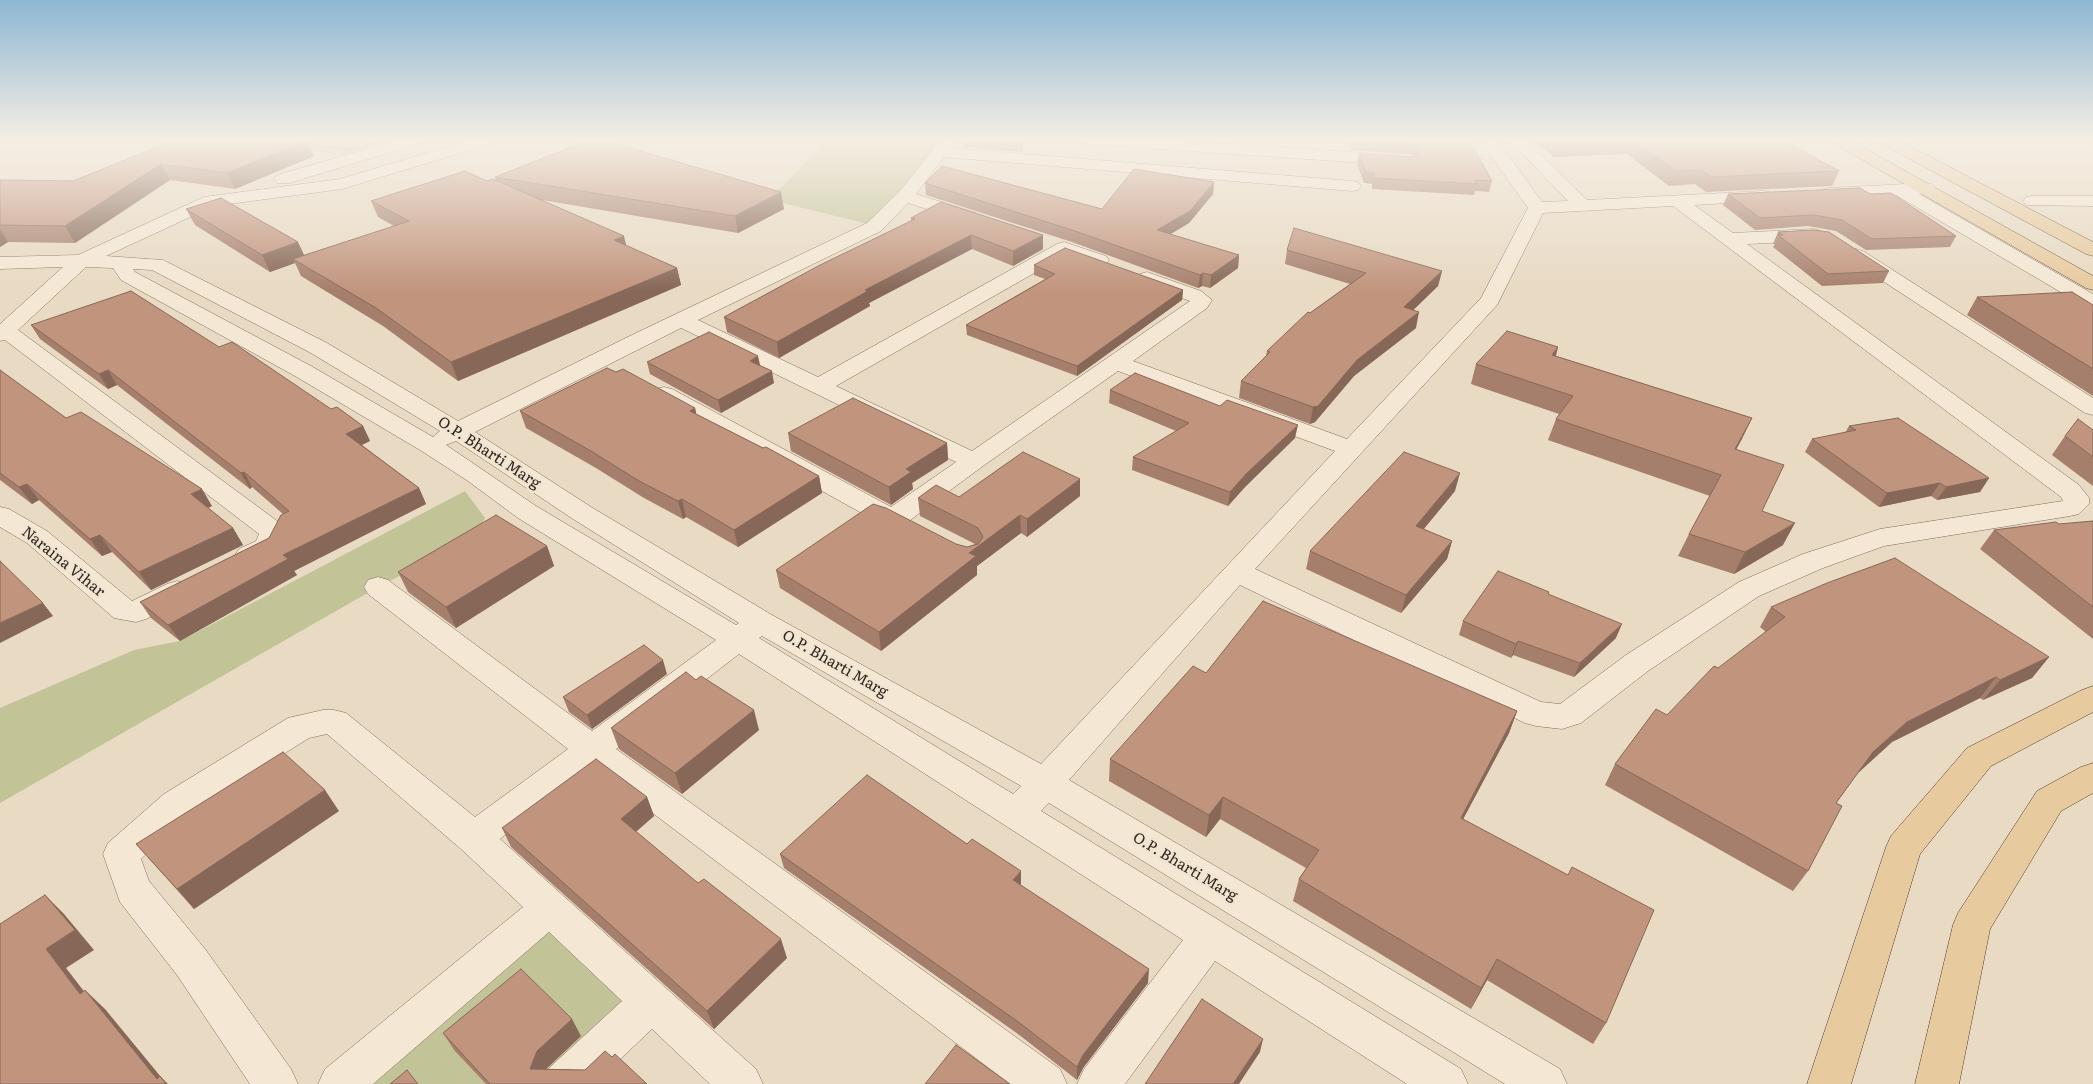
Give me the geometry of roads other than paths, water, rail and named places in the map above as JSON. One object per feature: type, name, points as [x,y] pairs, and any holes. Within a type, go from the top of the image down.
[{"type":"main road","points":[[1929,190],[2093,284]]},
{"type":"main road","points":[[1949,190],[2093,268]]},
{"type":"main road","points":[[1979,190],[2093,250]]},
{"type":"main road","points":[[2009,190],[2093,232]]},
{"type":"main road","points":[[1829,1084],[1904,847],[1980,757],[2093,698]]},
{"type":"main road","points":[[1937,1084],[1972,925],[2049,801],[2093,777]]},
{"type":"street","points":[[232,564],[267,546],[274,532],[2,333],[81,261],[177,215],[210,201],[248,190]]},
{"type":"street","points":[[210,201],[299,190]]},
{"type":"street","points":[[430,445],[681,320],[874,228],[910,190]]},
{"type":"street","points":[[1523,190],[1537,208]]},
{"type":"street","points":[[1567,190],[1583,206]]},
{"type":"street","points":[[1900,190],[2093,302]]},
{"type":"street","points":[[1814,194],[1905,190]]},
{"type":"street","points":[[905,196],[990,224]]},
{"type":"street","points":[[1537,208],[1776,196]]},
{"type":"street","points":[[1236,572],[1536,714],[1562,717],[1570,714],[1637,663],[1749,589],[1813,561],[1880,538],[2070,508],[2076,504],[2076,498],[2070,491],[1677,201]]},
{"type":"street","points":[[2032,201],[2093,201]]},
{"type":"street","points":[[1016,815],[1236,572],[1490,301],[1537,208]]},
{"type":"street","points":[[1728,239],[1808,234],[1833,240],[2093,408]]},
{"type":"street","points":[[817,387],[1055,245],[1194,295],[1202,300],[1200,304],[1117,363],[900,514],[894,516]]},
{"type":"street","name":"O.P. Bharti Marg","points":[[0,263],[81,261],[156,264],[319,348],[457,431],[582,513],[1016,815],[1446,1084]]},
{"type":"street","name":"O.P. Bharti Marg","points":[[119,263],[128,276],[303,371],[430,445],[527,512],[749,630],[1045,783],[1545,1084]]},
{"type":"street","points":[[681,320],[974,461]]},
{"type":"street","points":[[1117,363],[1350,449]]},
{"type":"street","points":[[643,383],[879,512],[894,516],[919,529]]},
{"type":"street","name":"Naraina Vihar","points":[[0,514],[37,537],[124,611],[136,612],[197,582]]},
{"type":"street","points":[[378,587],[592,749],[1045,1084]]},
{"type":"street","points":[[474,838],[749,630]]},
{"type":"street","points":[[276,1084],[191,962],[133,890],[120,854],[176,804],[300,727],[323,722],[334,722],[474,838],[741,1084]]},
{"type":"street","points":[[340,1084],[550,908]]},
{"type":"street","points":[[1099,1084],[1210,936]]},
{"type":"street","points":[[563,1084],[651,1002]]}]
